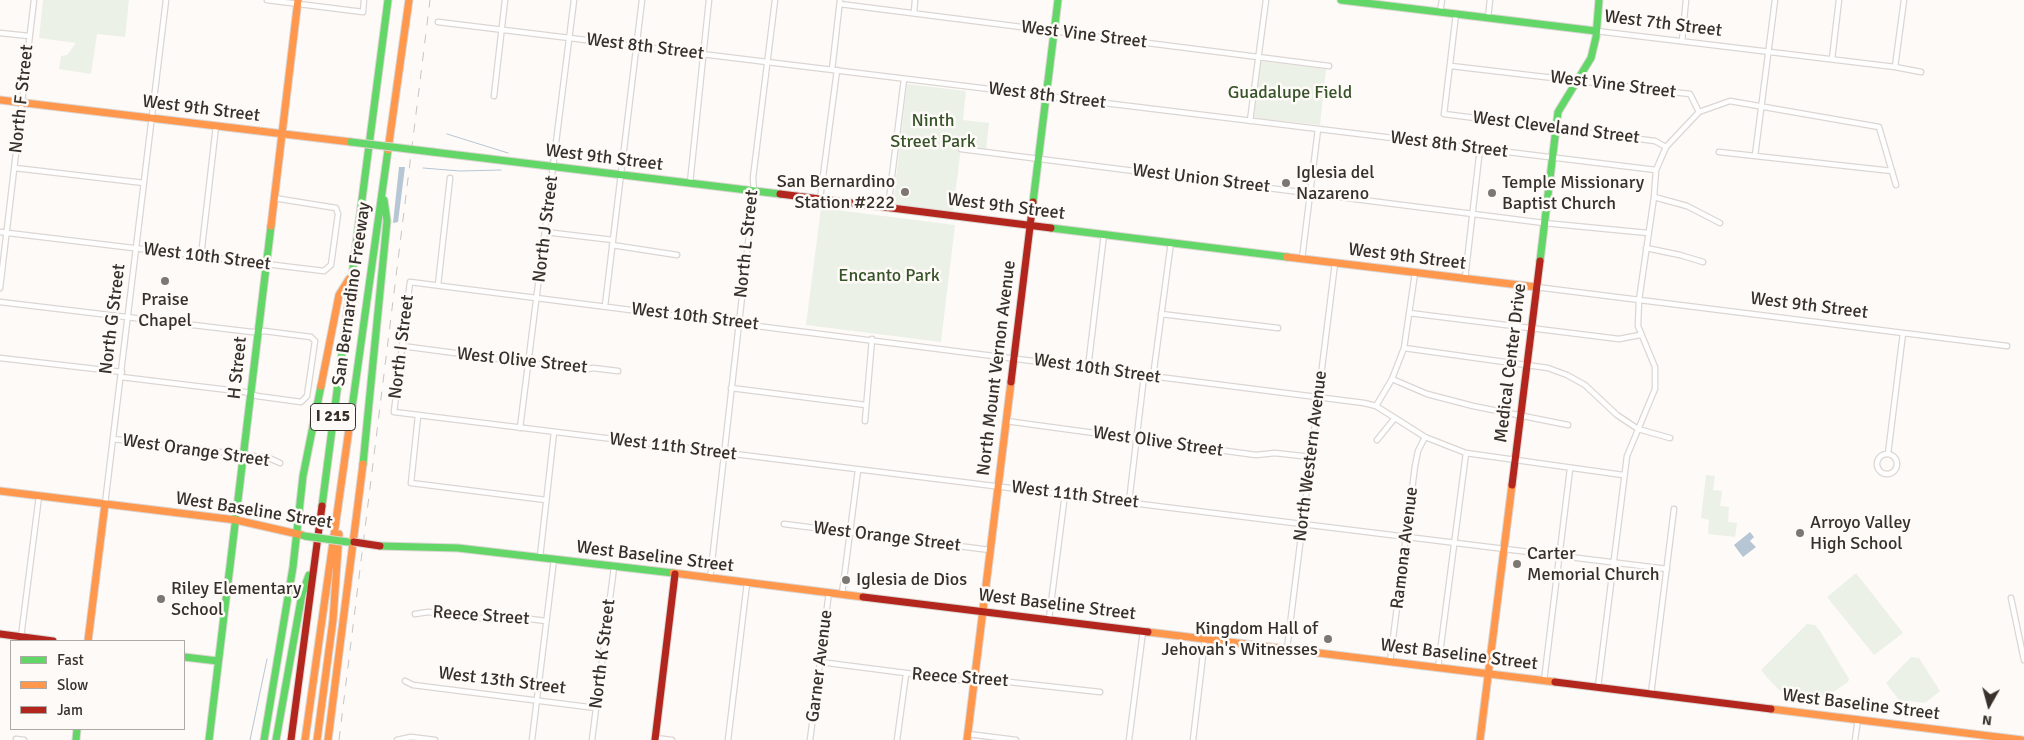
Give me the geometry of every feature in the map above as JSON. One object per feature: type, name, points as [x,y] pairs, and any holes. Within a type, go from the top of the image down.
[{"type":"main road","name":"San Bernardino Freeway","points":[[291,740],[388,0]]},
{"type":"main road","name":"San Bernardino Freeway","points":[[305,740],[409,0]]},
{"type":"main road","name":"North Mount Vernon Avenue","points":[[967,737],[1058,0]]},
{"type":"main road","name":"West 7th Street","points":[[1341,0],[1596,31]]},
{"type":"main road","name":"Medical Center Drive","points":[[1480,740],[1556,128],[1562,101],[1591,59],[1599,0]]},
{"type":"main road","name":"H Street","points":[[209,740],[298,2]]},
{"type":"main road","name":"West 9th Street","points":[[0,100],[554,166],[1415,274],[1536,287]]},
{"type":"main road","points":[[328,740],[371,396],[387,221],[382,187]]},
{"type":"main road","points":[[264,740],[300,535],[305,467],[339,295],[351,276]]},
{"type":"main road","points":[[317,740],[333,620],[344,459]]},
{"type":"main road","name":"West Baseline Street","points":[[0,491],[236,520],[300,535],[380,546],[458,548],[540,557],[1858,719],[1982,738],[2022,740]]},
{"type":"main road","name":"North G Street","points":[[88,640],[105,504]]},
{"type":"main road","points":[[276,740],[302,594],[315,558]]},
{"type":"main road","points":[[655,739],[675,574]]},
{"type":"main road","points":[[0,634],[45,640]]},
{"type":"main road","points":[[185,657],[218,661]]},
{"type":"main road","points":[[259,740],[264,718],[268,715]]},
{"type":"street","name":"North F Street","points":[[0,288],[34,0]]},
{"type":"street","name":"North G Street","points":[[105,504],[166,0]]},
{"type":"street","points":[[267,0],[298,2],[363,12],[364,0]]},
{"type":"street","points":[[494,96],[505,0]]},
{"type":"street","name":"North J Street","points":[[520,428],[574,0]]},
{"type":"street","points":[[605,306],[642,0]]},
{"type":"street","points":[[690,183],[709,0]]},
{"type":"street","name":"North L Street","points":[[710,579],[754,191],[753,178],[775,0]]},
{"type":"street","points":[[914,13],[916,0]]},
{"type":"street","points":[[1250,121],[1266,0]]},
{"type":"street","points":[[1440,12],[1442,0]]},
{"type":"street","points":[[1488,18],[1490,0]]},
{"type":"street","points":[[1682,42],[1686,0]]},
{"type":"street","points":[[1755,156],[1775,0]]},
{"type":"street","points":[[1832,59],[1839,0]]},
{"type":"street","points":[[1894,67],[1904,0]]},
{"type":"street","points":[[820,199],[840,2]]},
{"type":"street","name":"West Vine Street","points":[[840,2],[1329,66]]},
{"type":"street","points":[[1451,66],[1456,14]]},
{"type":"street","name":"West 8th Street","points":[[438,22],[1656,170]]},
{"type":"street","name":"West 7th Street","points":[[1596,31],[1832,59],[1921,72]]},
{"type":"street","points":[[0,32],[29,36]]},
{"type":"street","name":"West Vine Street","points":[[1451,66],[1690,94],[1699,112],[1730,101],[1880,127],[1892,171]]},
{"type":"street","name":"West Cleveland Street","points":[[1451,66],[1444,114],[1655,141],[1666,147]]},
{"type":"street","points":[[888,208],[904,79]]},
{"type":"street","points":[[1598,687],[1626,456],[1655,389],[1655,367],[1640,335],[1639,300],[1654,197],[1656,170],[1666,147],[1699,112]]},
{"type":"street","points":[[201,256],[216,126]]},
{"type":"street","points":[[1302,259],[1318,128]]},
{"type":"street","points":[[1465,279],[1480,148]]},
{"type":"street","name":"West Union Street","points":[[961,149],[1544,223],[1648,234]]},
{"type":"street","points":[[1719,152],[1892,171],[1896,186]]},
{"type":"street","points":[[15,168],[144,183]]},
{"type":"street","points":[[438,285],[450,178]]},
{"type":"street","points":[[1654,197],[1687,206],[1720,223]]},
{"type":"street","name":"West 10th Street","points":[[0,232],[324,271],[331,265],[338,214],[336,208],[274,198]]},
{"type":"street","points":[[545,232],[677,255]]},
{"type":"street","points":[[1088,368],[1104,234]]},
{"type":"street","points":[[1154,377],[1171,242]]},
{"type":"street","points":[[1646,248],[1703,262]]},
{"type":"street","name":"North Western Avenue","points":[[1287,649],[1335,263]]},
{"type":"street","points":[[1376,406],[1392,379],[1404,348],[1415,274]]},
{"type":"street","name":"West 10th Street","points":[[410,282],[1014,357],[1144,376],[1364,402],[1376,406],[1425,437],[1466,453],[1623,475]]},
{"type":"street","name":"North I Street","points":[[394,412],[410,282]]},
{"type":"street","name":"West 9th Street","points":[[1536,287],[2007,346]]},
{"type":"street","points":[[0,302],[128,318],[310,337],[314,341],[306,396],[301,402],[0,358]]},
{"type":"street","points":[[1410,313],[1619,339],[1640,335]]},
{"type":"street","points":[[1161,314],[1278,328]]},
{"type":"street","points":[[1888,454],[1903,333]]},
{"type":"street","points":[[865,421],[872,339]]},
{"type":"street","name":"West Olive Street","points":[[402,346],[583,370],[593,368],[618,371]]},
{"type":"street","points":[[1404,348],[1548,368],[1585,386],[1617,414],[1638,429],[1670,438]]},
{"type":"street","points":[[1129,502],[1144,376]]},
{"type":"street","points":[[1392,379],[1427,394],[1473,406],[1568,425]]},
{"type":"street","points":[[731,388],[866,404]]},
{"type":"street","name":"West 11th Street","points":[[394,412],[858,470],[998,485],[1666,569]]},
{"type":"street","points":[[418,416],[411,483],[546,500]]},
{"type":"street","points":[[1377,440],[1385,433],[1394,419]]},
{"type":"street","name":"West Olive Street","points":[[1006,421],[1256,455],[1275,453],[1311,457]]},
{"type":"street","points":[[540,557],[554,432]]},
{"type":"street","name":"Ramona Avenue","points":[[1390,662],[1418,451],[1425,437]]},
{"type":"street","name":"West Orange Street","points":[[113,439],[269,458],[280,463]]},
{"type":"street","points":[[1438,668],[1466,453]]},
{"type":"street","points":[[1888,454],[1895,457],[1898,465],[1894,472],[1886,475],[1879,471],[1876,464],[1880,456],[1888,454]]},
{"type":"street","points":[[1544,681],[1570,469]]},
{"type":"street","name":"Garner Avenue","points":[[842,594],[858,470]]},
{"type":"street","points":[[1049,619],[1065,494]]},
{"type":"street","points":[[21,637],[39,496]]},
{"type":"street","points":[[1651,694],[1674,509]]},
{"type":"street","name":"West Orange Street","points":[[784,524],[990,550]]},
{"type":"street","points":[[532,740],[554,559]]},
{"type":"street","name":"North K Street","points":[[592,740],[614,567]]},
{"type":"street","points":[[728,740],[748,583]]},
{"type":"street","name":"Garner Avenue","points":[[810,740],[829,592]]},
{"type":"street","points":[[2010,598],[2024,660]]},
{"type":"street","name":"Reece Street","points":[[416,614],[428,612],[489,619],[515,617],[546,621]]},
{"type":"street","points":[[1129,740],[1143,631]]},
{"type":"street","points":[[1192,740],[1205,638]]},
{"type":"street","name":"Reece Street","points":[[820,662],[906,674],[975,680],[982,678],[1100,692]]},
{"type":"street","points":[[897,740],[906,674]]},
{"type":"street","name":"West 13th Street","points":[[405,681],[413,686],[596,708]]},
{"type":"street","points":[[1855,740],[1858,719]]},
{"type":"street","points":[[398,740],[411,737],[435,740]]},
{"type":"street","points":[[967,737],[1016,740]]},
{"type":"street","points":[[16,739],[24,740]]},
{"type":"street","points":[[655,739],[672,740]]},
{"type":"green space","points":[[43,0],[129,0],[125,37],[97,34],[91,74],[59,69],[61,56],[67,55],[76,43],[39,38]]},
{"type":"green space","name":"Guadalupe Field","points":[[1260,61],[1326,69],[1320,125],[1254,118]]},
{"type":"green space","name":"Ninth Street Park","points":[[907,84],[966,91],[963,120],[989,123],[986,150],[961,147],[953,212],[893,205]]},
{"type":"green space","name":"Encanto Park","points":[[821,208],[955,225],[941,342],[806,325]]},
{"type":"green space","points":[[1706,475],[1715,476],[1713,490],[1722,491],[1720,506],[1729,507],[1728,522],[1737,523],[1735,537],[1708,534],[1709,520],[1701,518]]},
{"type":"green space","points":[[1856,573],[1903,633],[1874,655],[1827,597]]},
{"type":"green space","points":[[1807,624],[1815,625],[1820,631],[1849,679],[1848,682],[1822,698],[1801,701],[1791,698],[1782,692],[1761,670]]},
{"type":"green space","points":[[1911,657],[1919,658],[1940,691],[1925,703],[1899,700],[1886,683]]},
{"type":"water","points":[[399,167],[405,167],[398,222],[393,223]]},
{"type":"water","points":[[1750,532],[1754,537],[1750,541],[1756,547],[1743,557],[1734,545]]},
{"type":"waterway","points":[[447,134],[508,153]]},
{"type":"waterway","points":[[423,168],[460,171],[501,170]]},
{"type":"waterway","points":[[250,740],[267,659]]},
{"type":"railway","points":[[339,740],[430,0]]},
{"type":"traffic: fast","points":[[322,506],[388,0]]},
{"type":"traffic: fast","points":[[1033,202],[1058,0]]},
{"type":"traffic: fast","points":[[1341,0],[1596,31]]},
{"type":"traffic: fast","points":[[1540,261],[1558,112],[1591,58],[1596,37],[1599,0]]},
{"type":"traffic: fast","points":[[351,142],[433,152]]},
{"type":"traffic: fast","points":[[350,422],[388,150]]},
{"type":"traffic: fast","points":[[433,152],[780,194]]},
{"type":"traffic: fast","points":[[363,464],[387,221],[384,200]]},
{"type":"traffic: fast","points":[[209,740],[271,226]]},
{"type":"traffic: fast","points":[[1051,228],[1287,257]]},
{"type":"traffic: fast","points":[[264,740],[293,567],[303,476],[321,386]]},
{"type":"traffic: fast","points":[[304,536],[348,542]]},
{"type":"traffic: fast","points":[[380,546],[458,548],[673,573]]},
{"type":"traffic: fast","points":[[276,740],[302,594],[309,575]]},
{"type":"traffic: fast","points":[[185,657],[218,661]]},
{"type":"traffic: fast","points":[[76,740],[77,730]]},
{"type":"traffic: slow","points":[[271,226],[298,0]]},
{"type":"traffic: slow","points":[[388,150],[409,0]]},
{"type":"traffic: slow","points":[[0,100],[351,142]]},
{"type":"traffic: slow","points":[[1287,257],[1536,287]]},
{"type":"traffic: slow","points":[[321,386],[339,295],[349,279]]},
{"type":"traffic: slow","points":[[967,740],[1011,382]]},
{"type":"traffic: slow","points":[[305,740],[350,422]]},
{"type":"traffic: slow","points":[[328,740],[363,464]]},
{"type":"traffic: slow","points":[[1480,740],[1512,485]]},
{"type":"traffic: slow","points":[[0,491],[236,520],[302,535]]},
{"type":"traffic: slow","points":[[88,640],[105,504]]},
{"type":"traffic: slow","points":[[317,740],[333,620],[339,534]]},
{"type":"traffic: slow","points":[[673,573],[863,597]]},
{"type":"traffic: slow","points":[[1148,632],[1555,682]]},
{"type":"traffic: slow","points":[[1771,709],[2022,740]]},
{"type":"traffic: jam","points":[[780,194],[1051,228]]},
{"type":"traffic: jam","points":[[1011,382],[1033,202]]},
{"type":"traffic: jam","points":[[1512,485],[1540,261]]},
{"type":"traffic: jam","points":[[291,740],[322,506]]},
{"type":"traffic: jam","points":[[354,542],[380,546]]},
{"type":"traffic: jam","points":[[655,740],[675,574]]},
{"type":"traffic: jam","points":[[863,597],[1148,632]]},
{"type":"traffic: jam","points":[[0,634],[45,640]]},
{"type":"traffic: jam","points":[[1555,682],[1771,709]]},
{"type":"place","name":"Iglesia del Nazareno","points":[[1286,183]]},
{"type":"place","name":"San Bernardino Station #222","points":[[905,192]]},
{"type":"place","name":"Temple Missionary Baptist Church","points":[[1492,193]]},
{"type":"place","name":"Praise Chapel","points":[[165,281]]},
{"type":"place","name":"Arroyo Valley High School","points":[[1800,533]]},
{"type":"place","name":"Carter Memorial Church","points":[[1517,564]]},
{"type":"place","name":"Iglesia de Dios","points":[[846,580]]},
{"type":"place","name":"Riley Elementary School","points":[[161,599]]},
{"type":"place","name":"Kingdom Hall of Jehovah's Witnesses","points":[[1328,639]]}]
